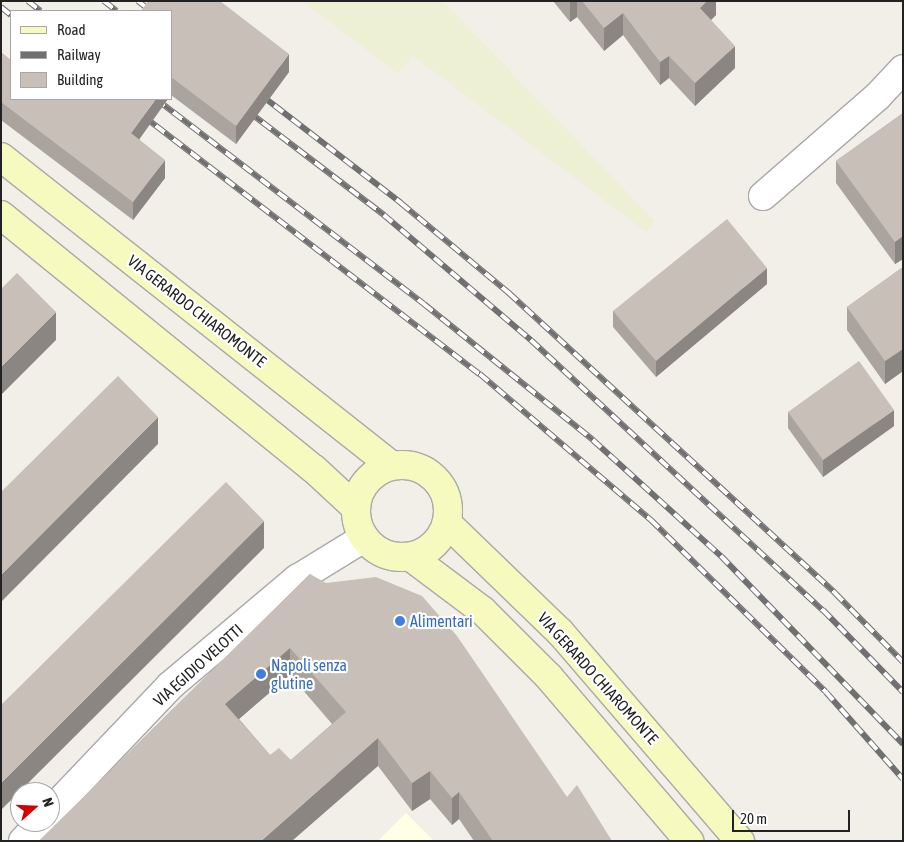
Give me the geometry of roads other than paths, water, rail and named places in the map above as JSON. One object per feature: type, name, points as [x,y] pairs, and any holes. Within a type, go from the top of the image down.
[{"type":"street","points":[[764,196],[877,97],[903,69]]},
{"type":"street","name":"VIA GERARDO CHIAROMONTE","points":[[1,157],[392,466]]},
{"type":"street","points":[[1,215],[314,469],[356,508]]},
{"type":"street","points":[[408,465],[423,470],[436,480],[444,493],[447,524],[439,539],[427,551],[411,557],[384,555],[364,538],[358,529],[356,508],[358,496],[371,476],[392,466],[408,465]]},
{"type":"street","name":"VIA GERARDO CHIAROMONTE","points":[[447,524],[560,632],[740,841]]},
{"type":"street","name":"VIA EGIDIO VELOTTI","points":[[60,802],[172,685],[297,579],[364,538]]},
{"type":"street","points":[[411,557],[483,611],[548,677],[689,841]]},
{"type":"railway","points":[[28,1],[40,10]]},
{"type":"railway","points":[[104,1],[116,10]]},
{"type":"railway","points":[[138,1],[150,10]]},
{"type":"railway","points":[[1,7],[10,14]]},
{"type":"railway","points":[[257,92],[401,203],[509,293],[835,593],[903,662]]},
{"type":"railway","points":[[122,100],[480,374],[651,520],[826,692],[903,779]]},
{"type":"railway","points":[[157,100],[424,304],[593,440],[721,556],[903,744]]},
{"type":"railway","points":[[245,109],[384,215],[531,340],[823,610],[903,692]]},
{"type":"place","name":"Alimentari","points":[[400,621]]},
{"type":"place","name":"Napoli senza glutine","points":[[261,674]]}]
